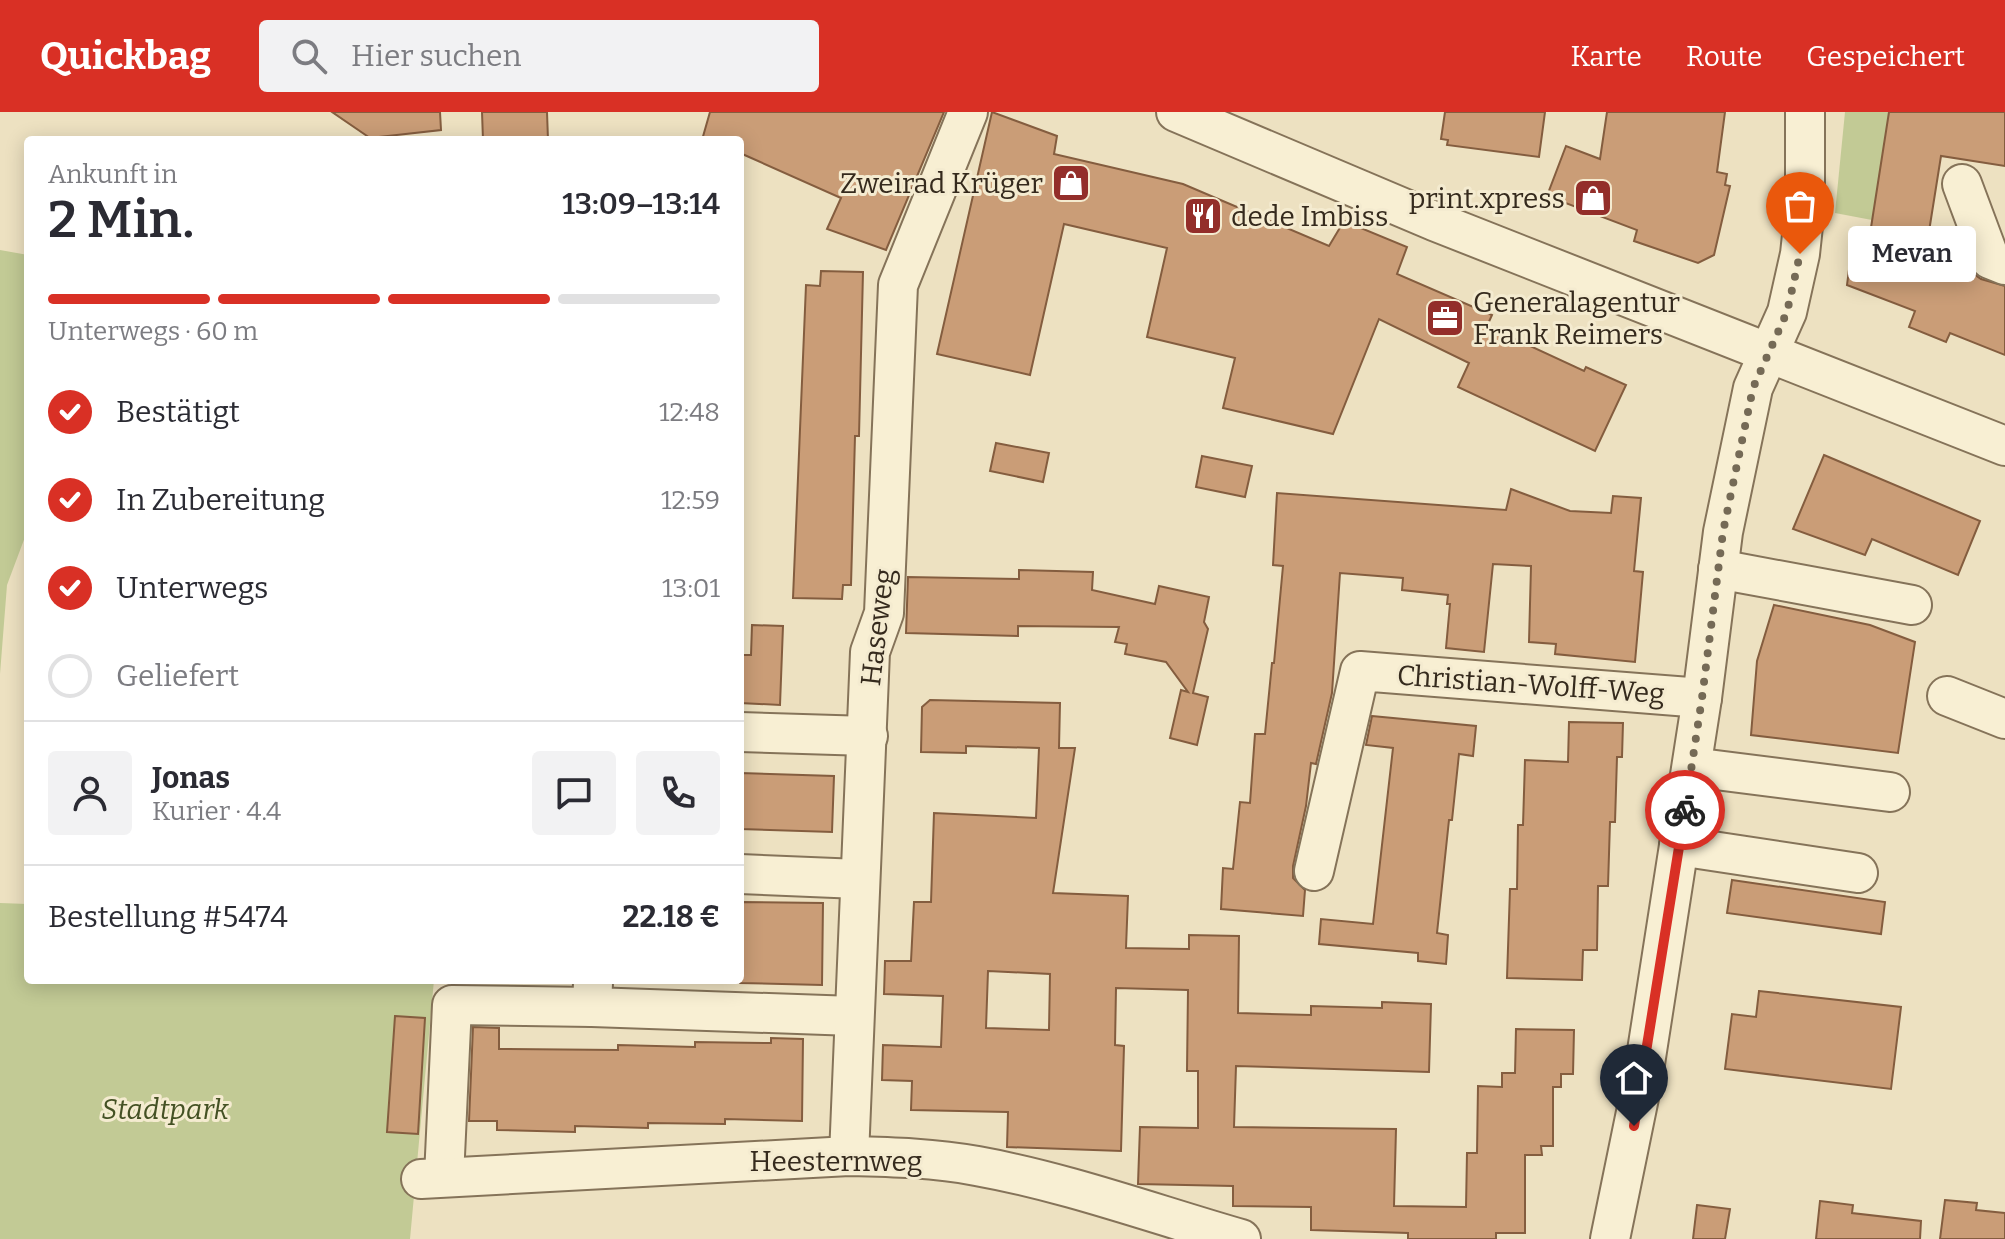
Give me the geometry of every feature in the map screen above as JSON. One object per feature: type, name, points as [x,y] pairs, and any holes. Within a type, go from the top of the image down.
[{"type":"street","name":"Haseweg","points":[[849,1156],[870,652],[884,613],[898,285],[968,112]]},
{"type":"street","points":[[1176,112],[1434,221],[2005,446]]},
{"type":"street","points":[[1610,1239],[1642,1083],[1692,767],[1723,532],[1753,388],[1787,312],[1800,254],[1805,207],[1805,112]]},
{"type":"street","points":[[1962,184],[1990,259],[2005,265]]},
{"type":"street","points":[[1718,569],[1912,605]]},
{"type":"street","name":"Christian-Wolff-Weg","points":[[1314,871],[1360,671],[1702,698]]},
{"type":"street","points":[[1947,696],[2005,719]]},
{"type":"street","points":[[744,732],[868,736]]},
{"type":"street","points":[[1692,767],[1890,792]]},
{"type":"street","points":[[1679,846],[1858,873]]},
{"type":"street","points":[[744,874],[859,879]]},
{"type":"street","points":[[592,993],[854,1016]]},
{"type":"street","name":"Heesternweg","points":[[592,993],[452,1005],[432,1178],[849,1156],[906,1157],[975,1165],[1035,1179],[1241,1239]]},
{"type":"green space","points":[[1845,112],[1889,112],[1872,220],[1835,213]]},
{"type":"green space","points":[[0,250],[24,254],[24,540],[7,585],[0,674]]},
{"type":"green space","name":"Stadtpark","points":[[0,903],[24,904],[24,984],[434,984],[410,1239],[0,1239]]},
{"type":"building","points":[[332,112],[440,112],[441,130],[367,136]]},
{"type":"building","points":[[482,112],[547,112],[548,136],[483,136]]},
{"type":"building","points":[[710,112],[944,112],[886,250],[827,229],[841,198],[744,155],[744,136],[703,136]]},
{"type":"building","points":[[992,112],[1057,136],[1054,154],[1183,184],[1329,246],[1344,221],[1407,247],[1397,274],[1492,315],[1487,326],[1584,371],[1586,367],[1626,385],[1595,451],[1458,387],[1469,363],[1379,319],[1333,434],[1223,408],[1235,358],[1147,337],[1167,248],[1064,224],[1030,375],[937,354]]},
{"type":"building","points":[[1445,112],[1545,112],[1539,157],[1447,145],[1448,140],[1441,139]]},
{"type":"building","points":[[1607,112],[1725,112],[1717,172],[1727,174],[1725,185],[1730,186],[1714,255],[1698,263],[1634,241],[1637,230],[1547,196],[1566,146],[1600,159]]},
{"type":"building","points":[[1889,112],[2005,112],[2005,166],[1941,156],[1927,244],[1967,261],[1974,274],[1981,279],[2005,286],[2005,355],[1950,333],[1946,342],[1909,327],[1915,311],[1847,285],[1854,231],[1870,234]]},
{"type":"building","points":[[821,271],[863,272],[851,585],[843,585],[842,599],[793,598],[806,285],[820,286]]},
{"type":"building","points":[[996,443],[1049,453],[1043,482],[990,471]]},
{"type":"building","points":[[1824,455],[1980,521],[1958,575],[1872,539],[1865,555],[1793,529]]},
{"type":"building","points":[[1202,456],[1252,466],[1245,497],[1196,487]]},
{"type":"building","points":[[1511,489],[1570,511],[1611,513],[1613,496],[1641,498],[1634,571],[1643,572],[1635,662],[1555,654],[1556,644],[1529,642],[1531,566],[1493,564],[1484,652],[1446,648],[1448,595],[1402,590],[1403,578],[1340,573],[1332,693],[1316,764],[1311,763],[1306,806],[1293,866],[1293,878],[1305,890],[1303,916],[1221,909],[1223,868],[1233,869],[1240,802],[1250,803],[1255,734],[1265,734],[1283,566],[1273,565],[1277,493],[1506,510]]},
{"type":"building","points":[[1019,570],[1093,572],[1092,590],[1155,604],[1159,586],[1209,597],[1204,622],[1208,629],[1193,693],[1208,697],[1197,745],[1170,738],[1181,690],[1188,692],[1166,662],[1125,654],[1127,644],[1115,642],[1119,627],[1018,626],[1018,636],[906,633],[908,577],[1019,579]]},
{"type":"building","points":[[1774,605],[1870,625],[1915,642],[1898,753],[1751,735],[1757,661]]},
{"type":"building","points":[[752,625],[783,626],[780,705],[744,703],[744,655],[751,655]]},
{"type":"building","points":[[930,700],[1060,703],[1059,748],[1075,748],[1053,893],[1128,896],[1126,948],[1189,949],[1189,935],[1239,936],[1238,1013],[1311,1015],[1311,1006],[1382,1008],[1382,1002],[1431,1004],[1429,1072],[1236,1066],[1234,1127],[1396,1129],[1394,1206],[1466,1207],[1467,1153],[1477,1153],[1478,1086],[1502,1087],[1502,1073],[1515,1073],[1516,1029],[1574,1030],[1573,1074],[1561,1074],[1561,1087],[1553,1087],[1553,1146],[1541,1146],[1542,1155],[1525,1155],[1525,1233],[1496,1233],[1496,1239],[1408,1239],[1408,1233],[1311,1230],[1311,1207],[1233,1206],[1233,1186],[1138,1184],[1140,1127],[1198,1128],[1198,1071],[1187,1071],[1188,990],[1116,988],[1115,1045],[1124,1046],[1121,1151],[1007,1147],[1008,1112],[911,1110],[912,1081],[882,1080],[883,1045],[941,1047],[943,996],[884,994],[885,961],[911,961],[914,902],[931,902],[934,813],[1036,818],[1039,748],[966,746],[966,753],[921,752],[922,707]],"holes":[[[988,971],[1050,974],[1049,1030],[986,1028]]]},
{"type":"building","points":[[1372,716],[1476,726],[1473,756],[1459,754],[1452,820],[1449,820],[1437,933],[1448,935],[1446,964],[1418,961],[1418,953],[1319,944],[1321,919],[1373,924],[1393,748],[1366,745]]},
{"type":"building","points":[[1569,722],[1623,723],[1622,757],[1617,757],[1615,822],[1610,822],[1608,886],[1598,886],[1597,950],[1583,950],[1582,980],[1507,978],[1510,889],[1517,889],[1518,825],[1523,825],[1525,760],[1568,762]]},
{"type":"building","points":[[744,773],[834,776],[832,832],[744,829]]},
{"type":"building","points":[[1732,880],[1885,902],[1881,934],[1727,913]]},
{"type":"building","points":[[744,902],[823,903],[822,985],[744,983]]},
{"type":"building","points":[[1759,991],[1901,1007],[1891,1089],[1725,1069],[1732,1014],[1756,1017]]},
{"type":"building","points":[[395,1016],[425,1018],[418,1134],[387,1132]]},
{"type":"building","points":[[473,1027],[499,1028],[499,1049],[618,1050],[618,1045],[695,1047],[695,1042],[771,1043],[771,1038],[803,1039],[802,1121],[725,1119],[725,1124],[648,1123],[648,1128],[575,1126],[575,1132],[497,1130],[497,1121],[469,1121]]},
{"type":"building","points":[[1945,1200],[1977,1203],[1976,1210],[2005,1213],[2005,1239],[1940,1239]]},
{"type":"building","points":[[1820,1201],[1853,1205],[1852,1213],[1921,1221],[1920,1239],[1816,1239]]},
{"type":"building","points":[[1697,1205],[1730,1209],[1725,1239],[1693,1239]]},
{"type":"way so far","points":[[1685,810],[1723,532],[1753,388],[1787,312],[1800,254]]},
{"type":"place","name":"Zweirad Krüger","points":[[1071,183]]},
{"type":"place","name":"print.xpress","points":[[1593,198]]},
{"type":"place","name":"dede Imbiss","points":[[1203,216]]},
{"type":"place","name":"Mevan","points":[[1800,254]]},
{"type":"place","name":"Generalagentur Frank Reimers","points":[[1445,318]]},
{"type":"route","points":[[1634,1126],[1685,810]]}]
